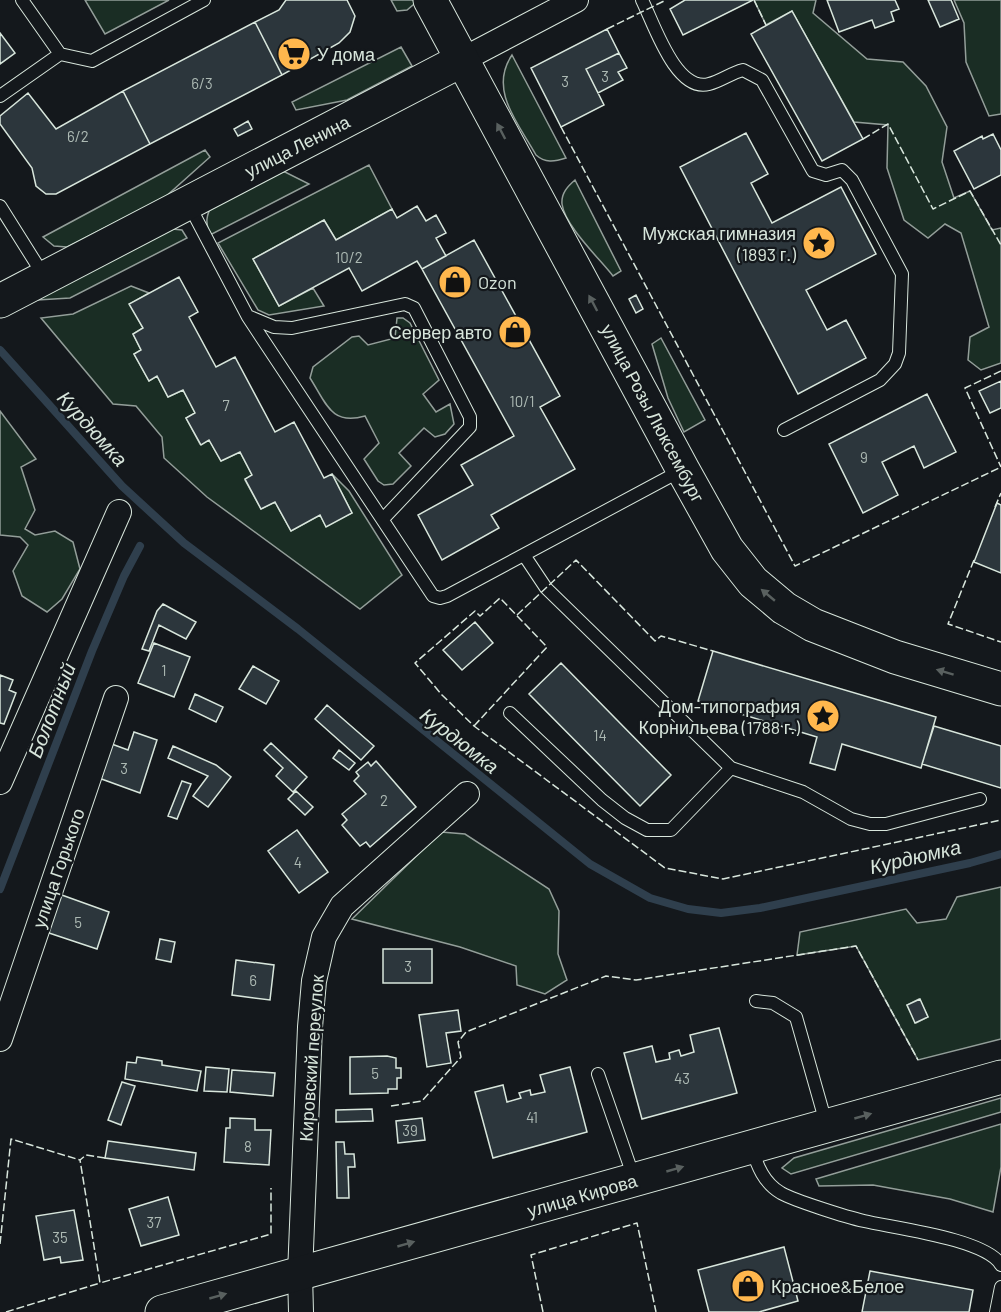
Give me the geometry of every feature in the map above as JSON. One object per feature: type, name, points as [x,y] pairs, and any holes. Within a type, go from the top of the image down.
[{"type":"main road","name":"улица Розы Люксембург","points":[[430,0],[683,470],[727,549],[753,582],[784,608],[813,625],[868,647],[1001,689]]},
{"type":"main road","name":"улица Ленина","points":[[21,290],[462,60]]},
{"type":"main road","name":"улица Кирова","points":[[162,1312],[1001,1077]]},
{"type":"street","name":"улица Ленина","points":[[462,60],[576,0]]},
{"type":"street","points":[[0,782],[118,512]]},
{"type":"street","name":"улица Горького","points":[[0,1039],[116,698]]},
{"type":"street","name":"Кировский переулок","points":[[301,1312],[300,1274],[309,1027],[314,981],[324,937],[342,906],[466,794]]},
{"type":"lane","points":[[22,0],[60,54],[92,61],[204,0]]},
{"type":"lane","points":[[642,0],[684,80],[695,85],[708,85],[743,70],[762,80],[813,171],[826,175],[842,170],[852,180],[902,274],[899,353],[888,374],[784,430]]},
{"type":"lane","points":[[0,96],[60,54]]},
{"type":"lane","points":[[188,203],[248,317],[383,519],[428,591],[440,598],[683,470]]},
{"type":"lane","points":[[0,206],[21,290]]},
{"type":"lane","points":[[248,317],[274,327],[292,328],[405,304],[414,308],[470,417],[470,427],[383,519]]},
{"type":"lane","points":[[524,555],[546,588],[731,768],[803,792],[851,819],[870,824],[886,824],[980,799]]},
{"type":"lane","points":[[510,713],[602,800],[647,830],[671,830],[731,768]]},
{"type":"lane","points":[[756,1001],[773,1003],[796,1017],[827,1126]]},
{"type":"lane","points":[[598,1074],[635,1180]]},
{"type":"lane","points":[[752,1147],[760,1172],[780,1192],[860,1220],[969,1243],[997,1258],[1001,1265]]},
{"type":"lane","points":[[996,1312],[1001,1287]]},
{"type":"green space","points":[[85,0],[169,0],[105,34]]},
{"type":"green space","points":[[391,0],[419,0],[407,10],[397,11]]},
{"type":"green space","points":[[754,0],[816,0],[813,13],[867,59],[903,62],[926,86],[947,127],[942,162],[954,198],[970,191],[992,230],[1001,228],[1001,363],[981,370],[968,360],[970,337],[989,327],[961,233],[945,224],[928,238],[904,220],[887,168],[888,125],[854,122],[792,11],[766,25]]},
{"type":"green space","points":[[954,0],[1001,0],[1001,114],[989,116],[966,62],[964,23]]},
{"type":"green space","points":[[401,47],[412,66],[347,100],[296,110],[292,102]]},
{"type":"green space","points":[[512,55],[566,158],[550,161],[539,158],[515,119],[505,94],[503,81],[505,68]]},
{"type":"green space","points":[[205,150],[210,157],[164,198],[67,247],[54,246],[43,237]]},
{"type":"green space","points":[[369,165],[392,209],[336,240],[324,220],[253,259],[279,306],[313,288],[324,306],[269,315],[258,310],[218,243]]},
{"type":"green space","points":[[275,171],[285,172],[309,184],[210,235],[207,219],[213,203]]},
{"type":"green space","points":[[575,180],[621,271],[613,276],[583,242],[564,213],[562,204],[564,193]]},
{"type":"green space","points":[[163,228],[182,230],[187,238],[70,298],[37,300]]},
{"type":"green space","points":[[131,286],[149,293],[130,304],[143,328],[133,334],[141,350],[134,354],[149,381],[157,376],[168,397],[183,390],[195,413],[186,418],[200,444],[209,440],[221,461],[240,452],[252,475],[245,480],[261,509],[275,502],[291,531],[320,515],[326,526],[352,513],[332,474],[349,491],[402,575],[360,609],[207,497],[164,458],[162,437],[136,406],[113,404],[41,318],[73,314]]},
{"type":"green space","points":[[397,318],[403,318],[410,323],[439,380],[423,394],[436,412],[450,404],[454,424],[445,434],[435,437],[424,428],[399,453],[411,466],[393,484],[384,485],[378,481],[364,459],[379,443],[365,416],[344,418],[337,415],[325,404],[310,378],[313,367],[352,337],[359,336],[368,345],[395,338]]},
{"type":"green space","points":[[661,338],[705,420],[684,432],[668,398],[652,344]]},
{"type":"green space","points":[[0,411],[36,459],[21,467],[35,510],[25,529],[35,535],[55,531],[73,542],[80,569],[62,599],[47,612],[22,596],[13,571],[28,545],[20,537],[0,535]]},
{"type":"green space","points":[[441,832],[465,834],[549,889],[559,911],[558,954],[567,980],[545,994],[517,985],[516,966],[460,947],[352,919]]},
{"type":"green space","points":[[1001,887],[1001,1039],[918,1060],[856,946],[797,955],[800,932],[906,909],[917,923],[946,919],[957,897]],"holes":[[[919,999],[928,1017],[916,1023],[907,1005]]]},
{"type":"green space","points":[[1001,1098],[1001,1112],[791,1174],[782,1168],[794,1158]]},
{"type":"green space","points":[[1001,1124],[1001,1167],[993,1212],[950,1199],[873,1185],[819,1186],[816,1179]]},
{"type":"building","points":[[286,0],[347,0],[355,16],[350,32],[339,43],[282,75],[255,22],[279,10]]},
{"type":"building","points":[[685,0],[753,0],[683,35],[670,9]]},
{"type":"building","points":[[827,0],[895,0],[899,9],[891,12],[894,21],[875,28],[872,20],[839,32]]},
{"type":"building","points":[[928,0],[951,0],[959,19],[940,27]]},
{"type":"building","points":[[792,11],[863,139],[822,161],[751,34]]},
{"type":"building","points":[[255,22],[282,75],[150,144],[123,91]]},
{"type":"building","points":[[607,29],[619,53],[586,69],[604,105],[561,127],[531,68]]},
{"type":"building","points":[[0,33],[15,53],[0,64]]},
{"type":"building","points":[[619,53],[627,68],[618,72],[623,80],[598,93],[586,69]]},
{"type":"building","points":[[123,91],[150,144],[56,194],[46,194],[36,186],[32,168],[0,124],[0,116],[28,93],[56,129]]},
{"type":"building","points":[[248,121],[252,129],[238,136],[234,129]]},
{"type":"building","points":[[746,133],[768,174],[751,183],[772,223],[841,187],[876,254],[806,290],[827,330],[846,320],[866,358],[798,394],[680,167]]},
{"type":"building","points":[[993,134],[1001,150],[1001,175],[974,189],[954,151],[982,136],[983,139]]},
{"type":"building","points":[[417,206],[426,221],[436,215],[446,233],[436,238],[446,256],[422,269],[417,261],[362,291],[349,268],[279,306],[253,259],[324,220],[336,240],[392,209],[397,218]]},
{"type":"building","points":[[474,240],[560,396],[540,407],[575,469],[491,515],[499,528],[442,560],[418,515],[473,485],[461,465],[514,436],[422,269]]},
{"type":"building","points":[[179,277],[198,312],[189,317],[216,367],[235,357],[275,432],[294,422],[324,478],[332,474],[352,513],[326,527],[320,515],[291,531],[275,502],[261,509],[245,479],[252,475],[240,452],[221,461],[209,440],[201,445],[186,418],[195,413],[183,390],[168,397],[157,376],[149,381],[134,354],[141,350],[133,334],[143,328],[129,304]]},
{"type":"building","points":[[636,295],[643,309],[636,313],[629,299]]},
{"type":"building","points":[[1001,381],[1001,408],[990,413],[979,391]]},
{"type":"building","points":[[927,394],[956,452],[924,468],[914,446],[882,462],[898,495],[863,513],[829,444]]},
{"type":"building","points":[[997,503],[1001,505],[1001,573],[974,562]]},
{"type":"building","points":[[163,604],[196,622],[186,639],[159,625],[149,651],[142,649],[157,611]]},
{"type":"building","points":[[475,622],[493,643],[462,670],[443,650]]},
{"type":"building","points":[[154,643],[190,657],[174,697],[138,683]]},
{"type":"building","points":[[713,651],[936,717],[921,768],[842,744],[835,770],[810,763],[817,737],[698,701]]},
{"type":"building","points":[[561,663],[671,775],[640,806],[529,694]]},
{"type":"building","points":[[253,666],[279,681],[266,704],[239,689]]},
{"type":"building","points":[[0,675],[13,680],[9,690],[16,693],[4,724],[0,723]]},
{"type":"building","points":[[195,694],[223,707],[216,722],[189,709]]},
{"type":"building","points":[[327,705],[374,746],[361,760],[315,719]]},
{"type":"building","points":[[934,726],[1001,746],[1001,788],[922,764]]},
{"type":"building","points":[[134,732],[157,740],[140,793],[96,777],[109,743],[128,750]]},
{"type":"building","points":[[271,743],[307,777],[293,792],[276,776],[283,768],[264,750]]},
{"type":"building","points":[[173,746],[216,765],[231,777],[208,807],[193,796],[208,776],[168,758]]},
{"type":"building","points":[[339,750],[355,763],[349,770],[333,758]]},
{"type":"building","points":[[376,761],[416,807],[370,847],[366,842],[360,846],[342,825],[347,820],[342,814],[366,794],[354,781],[359,776],[356,772],[368,762],[371,766]]},
{"type":"building","points":[[182,781],[191,784],[177,819],[168,816]]},
{"type":"building","points":[[296,791],[313,807],[305,815],[288,799]]},
{"type":"building","points":[[297,830],[328,872],[299,893],[268,851]]},
{"type":"building","points":[[59,894],[109,912],[97,949],[46,932]]},
{"type":"building","points":[[160,939],[175,942],[171,962],[156,959]]},
{"type":"building","points":[[383,949],[432,949],[432,983],[383,983]]},
{"type":"building","points":[[236,960],[274,965],[270,1000],[232,995]]},
{"type":"building","points":[[920,999],[928,1017],[915,1023],[907,1005]]},
{"type":"building","points":[[458,1010],[461,1031],[446,1033],[451,1063],[427,1067],[419,1015]]},
{"type":"building","points":[[719,1028],[737,1093],[642,1119],[624,1053],[652,1046],[656,1062],[670,1059],[669,1053],[679,1050],[681,1056],[694,1052],[690,1035]]},
{"type":"building","points":[[387,1056],[396,1058],[396,1068],[401,1068],[401,1078],[397,1078],[397,1089],[388,1089],[388,1093],[350,1094],[350,1057]]},
{"type":"building","points":[[137,1057],[162,1061],[162,1065],[201,1071],[197,1091],[125,1079],[127,1062],[136,1063]]},
{"type":"building","points":[[206,1067],[229,1069],[227,1092],[204,1091]]},
{"type":"building","points":[[570,1067],[587,1132],[493,1158],[475,1092],[503,1085],[507,1102],[521,1098],[519,1093],[530,1090],[531,1095],[545,1092],[540,1075]]},
{"type":"building","points":[[232,1070],[275,1073],[273,1096],[230,1092]]},
{"type":"building","points":[[122,1082],[135,1086],[121,1125],[108,1120]]},
{"type":"building","points":[[372,1109],[373,1121],[336,1122],[336,1110]]},
{"type":"building","points":[[230,1118],[255,1119],[255,1130],[271,1130],[269,1165],[224,1162],[226,1128],[230,1128]]},
{"type":"building","points":[[422,1118],[425,1140],[398,1143],[396,1121]]},
{"type":"building","points":[[108,1141],[196,1153],[194,1170],[105,1158]]},
{"type":"building","points":[[336,1142],[344,1142],[345,1154],[354,1154],[355,1167],[348,1167],[349,1198],[337,1198]]},
{"type":"building","points":[[168,1197],[179,1235],[141,1246],[129,1209]]},
{"type":"building","points":[[74,1210],[83,1260],[61,1263],[60,1257],[44,1260],[36,1216]]},
{"type":"building","name":"Красное&Белое","points":[[784,1247],[798,1301],[759,1312],[709,1312],[698,1270]]},
{"type":"building","points":[[870,1271],[973,1290],[969,1312],[862,1312]]},
{"type":"waterway","name":"Курдюмка","points":[[0,350],[122,486],[184,543],[298,629],[590,864],[650,898],[688,909],[721,913],[760,908],[970,863],[1001,854]]},
{"type":"waterway","name":"Болотный","points":[[0,889],[92,651],[124,576],[140,546]]},
{"type":"fence","points":[[607,29],[666,0]]},
{"type":"fence","points":[[754,0],[766,25]]},
{"type":"fence","points":[[863,139],[888,124],[933,209],[970,191],[1001,245]]},
{"type":"fence","points":[[561,127],[795,566],[1001,467]]},
{"type":"fence","points":[[1001,371],[965,388],[1001,467]]},
{"type":"fence","points":[[995,507],[1001,493]]},
{"type":"fence","points":[[517,615],[576,560],[655,641],[661,636],[713,651]]},
{"type":"fence","points":[[974,560],[948,624],[1001,642]]},
{"type":"fence","points":[[474,726],[547,647],[500,598],[480,616],[475,611],[415,663],[442,695],[474,726],[665,868],[723,879],[1001,820]]},
{"type":"fence","points":[[391,1106],[422,1101],[461,1057],[458,1042],[466,1032],[606,976],[636,980],[856,946],[918,1060]]},
{"type":"fence","points":[[0,1244],[11,1139],[80,1160]]},
{"type":"fence","points":[[105,1158],[86,1155],[80,1160],[100,1283],[271,1234],[271,1188]]},
{"type":"fence","points":[[543,1312],[531,1255],[637,1223],[656,1312]]},
{"type":"fence","points":[[6,1312],[100,1283]]},
{"type":"place","name":"У дома","points":[[294,54]]},
{"type":"place","name":"Мужская гимназия (1893 г.)","points":[[819,243]]},
{"type":"place","name":"Ozon","points":[[455,282]]},
{"type":"place","name":"Сервер авто","points":[[515,332]]},
{"type":"place","name":"Дом-типография Корнильева (1788 г.)","points":[[823,716]]},
{"type":"place","name":"Красное&Белое","points":[[748,1286]]}]
